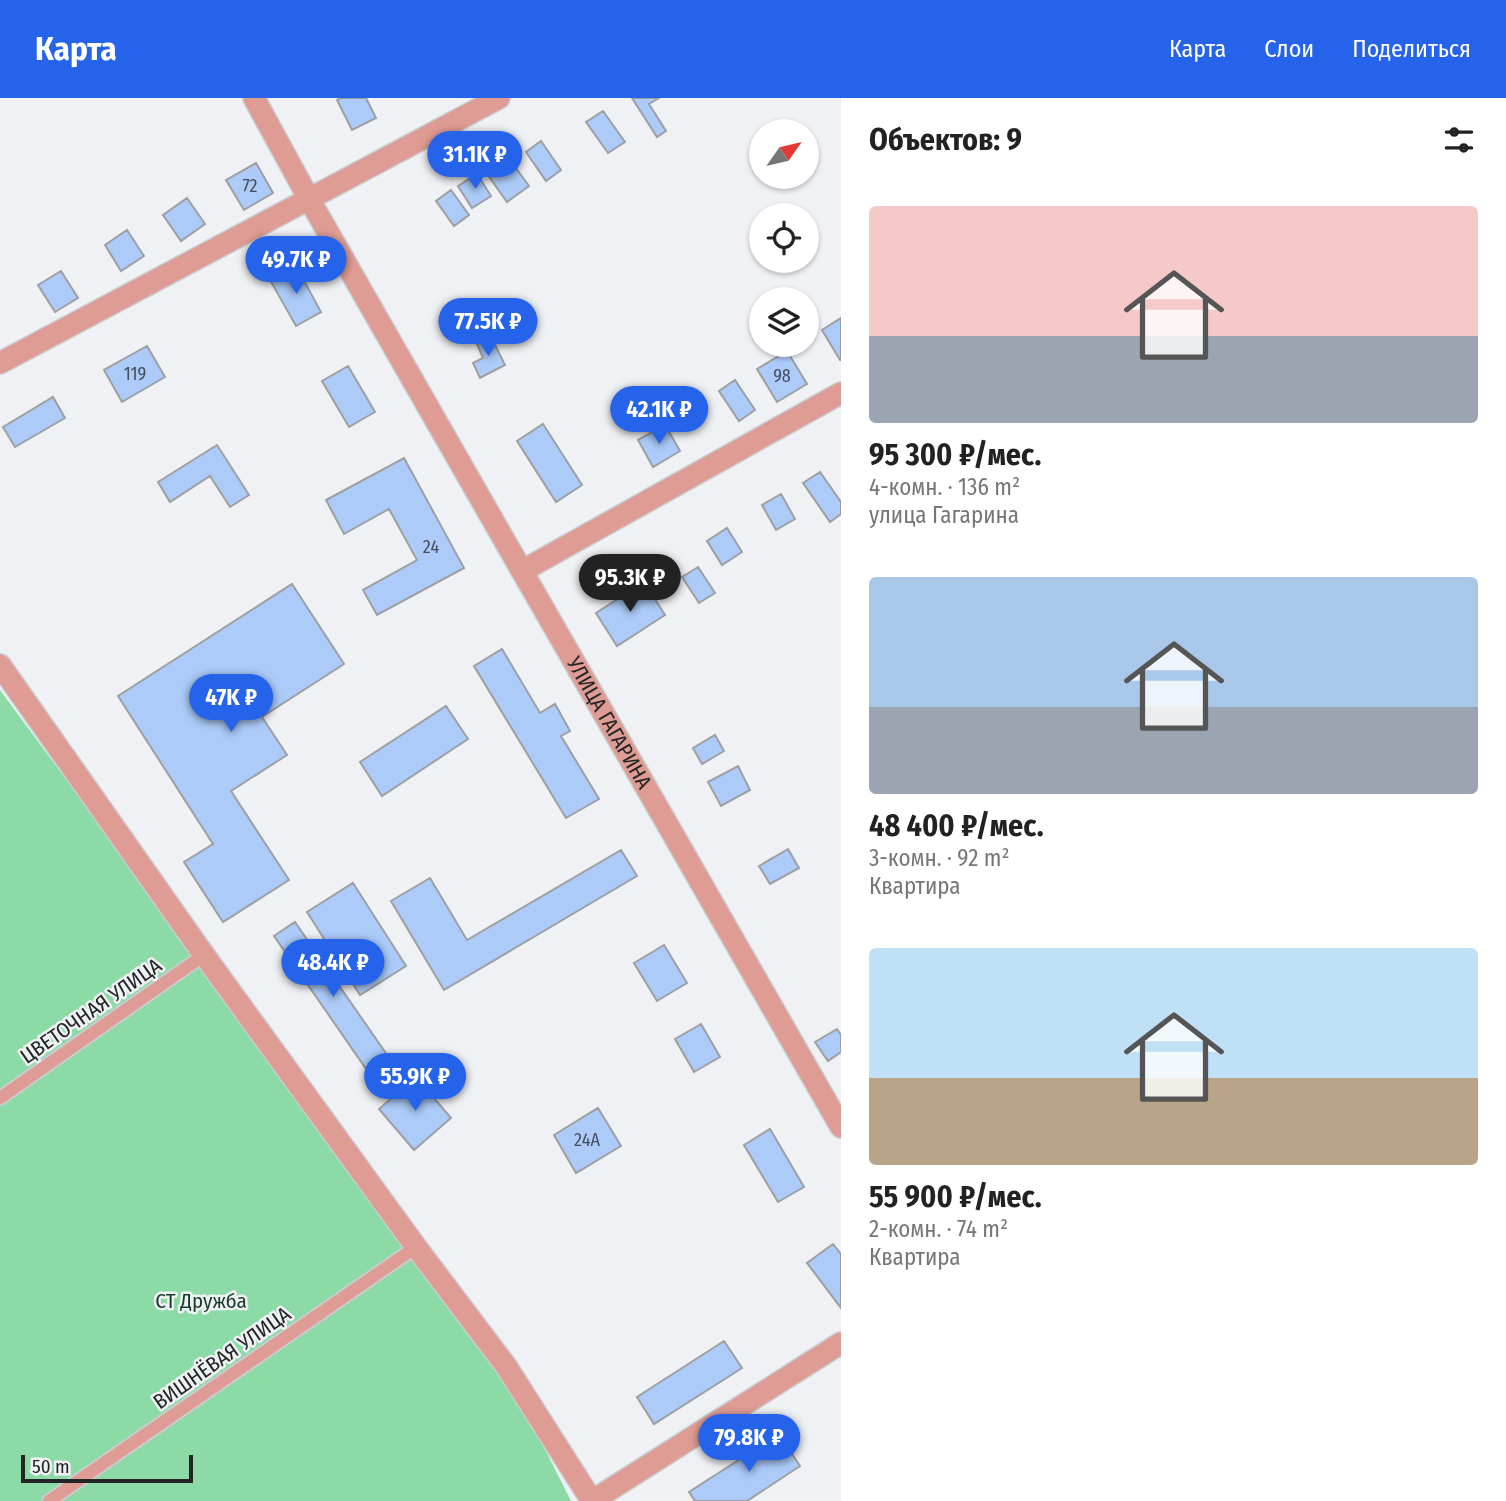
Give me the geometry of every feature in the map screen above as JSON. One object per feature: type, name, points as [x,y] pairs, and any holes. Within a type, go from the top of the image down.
[{"type":"street","name":"УЛИЦА ГАГАРИНА","points":[[254,98],[309,199],[841,1127]]},
{"type":"street","points":[[0,363],[499,98]]},
{"type":"street","points":[[522,571],[841,393]]},
{"type":"street","points":[[0,666],[204,955],[506,1366],[592,1501],[841,1343]]},
{"type":"lane","name":"ЦВЕТОЧНАЯ УЛИЦА","points":[[0,1098],[204,955]]},
{"type":"lane","name":"ВИШНЁВАЯ УЛИЦА","points":[[49,1501],[416,1247]]},
{"type":"green space","name":"СТ Дружба","points":[[0,690],[510,1380],[571,1501],[0,1501]]},
{"type":"building","points":[[366,98],[376,118],[352,130],[337,100]]},
{"type":"building","points":[[632,98],[659,98],[649,104],[666,131],[657,137]]},
{"type":"building","points":[[603,111],[625,142],[608,153],[586,122]]},
{"type":"building","points":[[541,141],[561,170],[546,181],[526,152]]},
{"type":"building","points":[[507,156],[529,186],[507,202],[485,171]]},
{"type":"building","points":[[256,163],[273,193],[244,210],[226,180]]},
{"type":"building","points":[[477,174],[491,196],[472,208],[458,186]]},
{"type":"building","points":[[451,190],[469,215],[454,226],[436,201]]},
{"type":"building","points":[[187,198],[205,224],[181,241],[163,215]]},
{"type":"building","points":[[127,230],[144,256],[121,271],[105,245]]},
{"type":"building","points":[[296,266],[321,312],[296,326],[270,280]]},
{"type":"building","points":[[61,271],[78,298],[55,312],[38,285]]},
{"type":"building","points":[[841,318],[841,360],[840,360],[822,330]]},
{"type":"building","points":[[491,337],[505,365],[480,378],[473,363],[483,358],[477,344]]},
{"type":"building","points":[[147,346],[165,377],[122,402],[104,370]]},
{"type":"building","points":[[777,357],[791,357],[807,384],[777,402],[757,369]]},
{"type":"building","points":[[348,366],[375,412],[349,427],[322,381]]},
{"type":"building","points":[[735,380],[755,410],[739,421],[719,391]]},
{"type":"building","points":[[53,397],[65,418],[15,447],[3,427]]},
{"type":"building","points":[[543,424],[582,485],[556,502],[517,441]]},
{"type":"building","points":[[665,425],[680,451],[653,467],[638,440]]},
{"type":"building","points":[[217,445],[249,495],[230,507],[210,476],[170,502],[158,482]]},
{"type":"building","points":[[404,458],[464,568],[377,615],[363,590],[417,560],[389,509],[344,534],[326,500]]},
{"type":"building","points":[[820,472],[841,502],[841,514],[830,522],[803,483]]},
{"type":"building","points":[[781,494],[795,519],[776,530],[762,505]]},
{"type":"building","points":[[727,528],[742,552],[722,565],[707,541]]},
{"type":"building","points":[[698,567],[715,593],[699,603],[682,577]]},
{"type":"building","points":[[644,582],[665,615],[617,646],[596,613]]},
{"type":"building","points":[[292,584],[344,664],[262,717],[287,755],[231,791],[289,880],[223,922],[184,862],[213,844],[118,696]]},
{"type":"building","points":[[502,649],[540,713],[555,704],[570,731],[561,736],[599,799],[566,818],[474,666]]},
{"type":"building","points":[[446,706],[468,739],[382,796],[360,762]]},
{"type":"building","points":[[715,735],[724,751],[702,764],[693,748]]},
{"type":"building","points":[[738,766],[750,790],[721,806],[708,782]]},
{"type":"building","points":[[788,849],[799,868],[770,884],[759,866]]},
{"type":"building","points":[[621,850],[637,876],[444,990],[391,901],[430,878],[467,940]]},
{"type":"building","points":[[353,883],[406,966],[360,995],[307,912]]},
{"type":"building","points":[[295,922],[392,1062],[371,1076],[274,936]]},
{"type":"building","points":[[664,945],[687,983],[657,1001],[634,963]]},
{"type":"building","points":[[701,1024],[720,1057],[694,1072],[675,1039]]},
{"type":"building","points":[[837,1029],[841,1035],[841,1052],[828,1061],[815,1042]]},
{"type":"building","points":[[416,1077],[451,1118],[414,1150],[379,1109]]},
{"type":"building","points":[[598,1108],[621,1146],[576,1173],[554,1135]]},
{"type":"building","points":[[770,1129],[804,1187],[778,1202],[744,1145]]},
{"type":"building","points":[[833,1244],[841,1254],[841,1308],[807,1263]]},
{"type":"building","points":[[724,1341],[742,1368],[654,1424],[637,1397]]},
{"type":"building","points":[[779,1434],[800,1466],[747,1501],[695,1501],[689,1492]]}]
